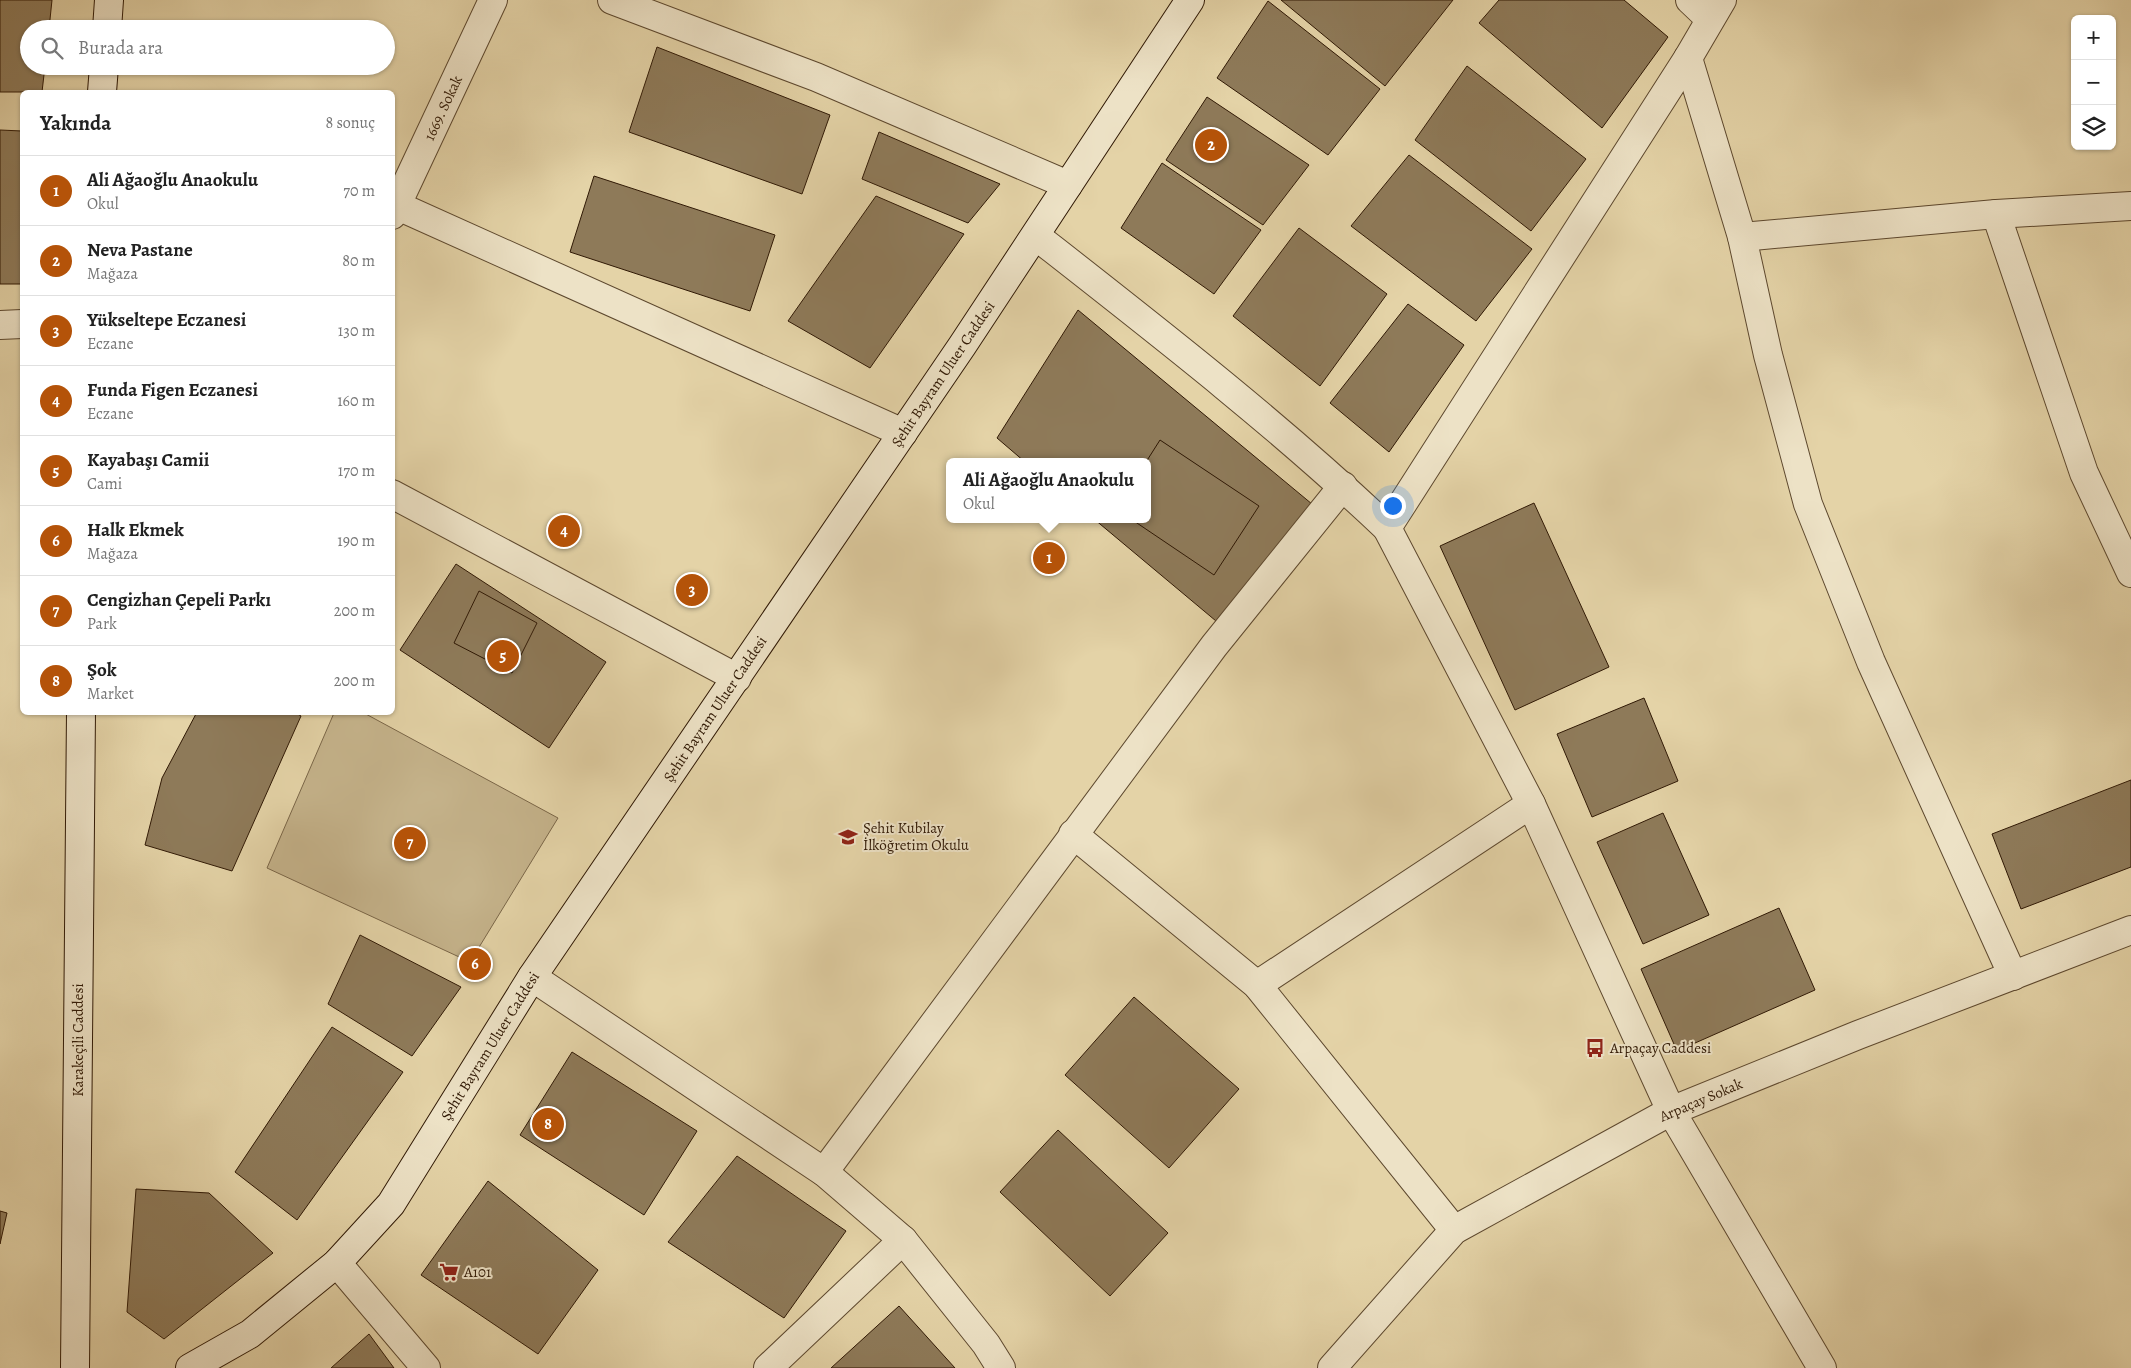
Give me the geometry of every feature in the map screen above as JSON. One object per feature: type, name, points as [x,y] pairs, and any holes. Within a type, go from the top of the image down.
[{"type":"street","points":[[108,20],[109,0]]},
{"type":"street","name":"1669. Sokak","points":[[395,210],[493,0]]},
{"type":"street","points":[[612,0],[816,76],[1068,185]]},
{"type":"street","name":"Şehit Bayram Uluer Caddesi","points":[[190,1368],[250,1334],[337,1263],[391,1204],[532,977],[1036,236],[1190,0]]},
{"type":"street","points":[[1387,528],[1688,58],[1716,10],[1690,0]]},
{"type":"street","points":[[1688,58],[1742,237],[1768,355],[1808,504],[1871,662],[2013,976]]},
{"type":"street","points":[[102,90],[103,75]]},
{"type":"street","points":[[1742,237],[1996,214],[2131,206]]},
{"type":"street","points":[[395,210],[903,433]]},
{"type":"street","points":[[1996,214],[2084,472],[2131,573]]},
{"type":"street","points":[[1036,236],[1203,366],[1343,486],[1387,528],[1530,804],[1671,1111],[1822,1368]]},
{"type":"street","points":[[0,325],[20,324]]},
{"type":"street","points":[[824,1172],[1214,646],[1343,486]]},
{"type":"street","points":[[395,496],[737,678]]},
{"type":"street","name":"Karakeçili Caddesi","points":[[75,1368],[81,715]]},
{"type":"street","points":[[1257,985],[1530,804]]},
{"type":"street","points":[[1073,834],[1257,985],[1454,1230]]},
{"type":"street","name":"Arpaçay Sokak","points":[[1332,1368],[1454,1230],[1671,1111],[1858,1035],[2131,930]]},
{"type":"street","points":[[532,977],[824,1172],[903,1240],[986,1344],[1001,1368]]},
{"type":"street","points":[[768,1368],[903,1240]]},
{"type":"street","points":[[337,1263],[426,1368]]},
{"type":"shaded area","points":[[333,715],[368,715],[558,818],[470,962],[267,868]]},
{"type":"building","points":[[0,0],[52,0],[50,20],[20,20],[20,75],[44,75],[42,90],[0,92]]},
{"type":"building","points":[[1281,0],[1453,0],[1385,86]]},
{"type":"building","points":[[1499,0],[1624,0],[1668,37],[1602,128],[1479,23]]},
{"type":"building","points":[[1268,1],[1380,89],[1328,155],[1217,78]]},
{"type":"building","points":[[657,47],[830,115],[802,194],[629,132]]},
{"type":"building","points":[[1467,66],[1586,159],[1531,231],[1415,140]]},
{"type":"building","points":[[1207,97],[1309,165],[1263,225],[1166,160]]},
{"type":"building","points":[[0,130],[20,131],[20,284],[0,284]]},
{"type":"building","points":[[879,132],[1000,184],[968,223],[862,179]]},
{"type":"building","points":[[1409,155],[1532,249],[1476,321],[1351,226]]},
{"type":"building","points":[[1162,163],[1261,230],[1214,294],[1121,228]]},
{"type":"building","points":[[594,176],[775,235],[750,311],[570,252]]},
{"type":"building","points":[[876,196],[964,234],[870,368],[788,321]]},
{"type":"building","points":[[1299,228],[1387,294],[1320,386],[1233,316]]},
{"type":"building","points":[[1408,304],[1464,345],[1389,452],[1330,403]]},
{"type":"building","points":[[1078,310],[1318,509],[1216,621],[1099,523],[1151,523],[1151,458],[1020,458],[997,438]]},
{"type":"building","points":[[1160,440],[1259,506],[1214,575],[1137,523],[1151,523],[1151,458],[1149,458]]},
{"type":"building","points":[[1534,503],[1609,667],[1515,710],[1440,546]]},
{"type":"building","points":[[456,564],[606,662],[549,748],[400,650]]},
{"type":"building","points":[[479,591],[537,623],[512,673],[454,643]]},
{"type":"building","points":[[1644,698],[1678,781],[1592,817],[1557,734]]},
{"type":"building","points":[[195,715],[301,716],[232,871],[145,845],[162,778]]},
{"type":"building","points":[[2131,780],[2131,867],[2021,909],[1992,834]]},
{"type":"building","points":[[1663,813],[1709,915],[1643,944],[1597,842]]},
{"type":"building","points":[[1779,908],[1815,990],[1677,1051],[1641,969]]},
{"type":"building","points":[[360,935],[461,987],[412,1056],[328,1004]]},
{"type":"building","points":[[1134,997],[1239,1089],[1169,1168],[1065,1075]]},
{"type":"building","points":[[332,1027],[403,1072],[297,1220],[235,1172]]},
{"type":"building","points":[[572,1052],[697,1131],[644,1215],[520,1135]]},
{"type":"building","points":[[1058,1130],[1168,1233],[1110,1296],[1000,1192]]},
{"type":"building","points":[[737,1156],[846,1231],[784,1318],[668,1242]]},
{"type":"building","points":[[488,1181],[598,1270],[538,1354],[421,1275]]},
{"type":"building","points":[[136,1189],[209,1193],[273,1253],[164,1339],[127,1312]]},
{"type":"building","points":[[0,1211],[7,1213],[0,1244]]},
{"type":"building","points":[[899,1306],[955,1368],[831,1368]]},
{"type":"building","points":[[369,1334],[394,1368],[331,1368]]},
{"type":"place","name":"Neva Pastane","points":[[1211,145]]},
{"type":"place","name":"Funda Figen Eczanesi","points":[[564,531]]},
{"type":"place","name":"Ali Ağaoğlu Anaokulu","points":[[1049,558]]},
{"type":"place","name":"Yükseltepe Eczanesi","points":[[692,590]]},
{"type":"place","name":"Kayabaşı Camii","points":[[503,656]]},
{"type":"place","name":"Şehit Kubilay İlköğretim Okulu","points":[[848,837]]},
{"type":"place","name":"Cengizhan Çepeli Parkı","points":[[410,843]]},
{"type":"place","name":"Halk Ekmek","points":[[475,964]]},
{"type":"place","name":"Arpaçay Caddesi","points":[[1595,1048]]},
{"type":"place","name":"Şok","points":[[548,1124]]},
{"type":"place","name":"A101","points":[[449,1272]]}]
